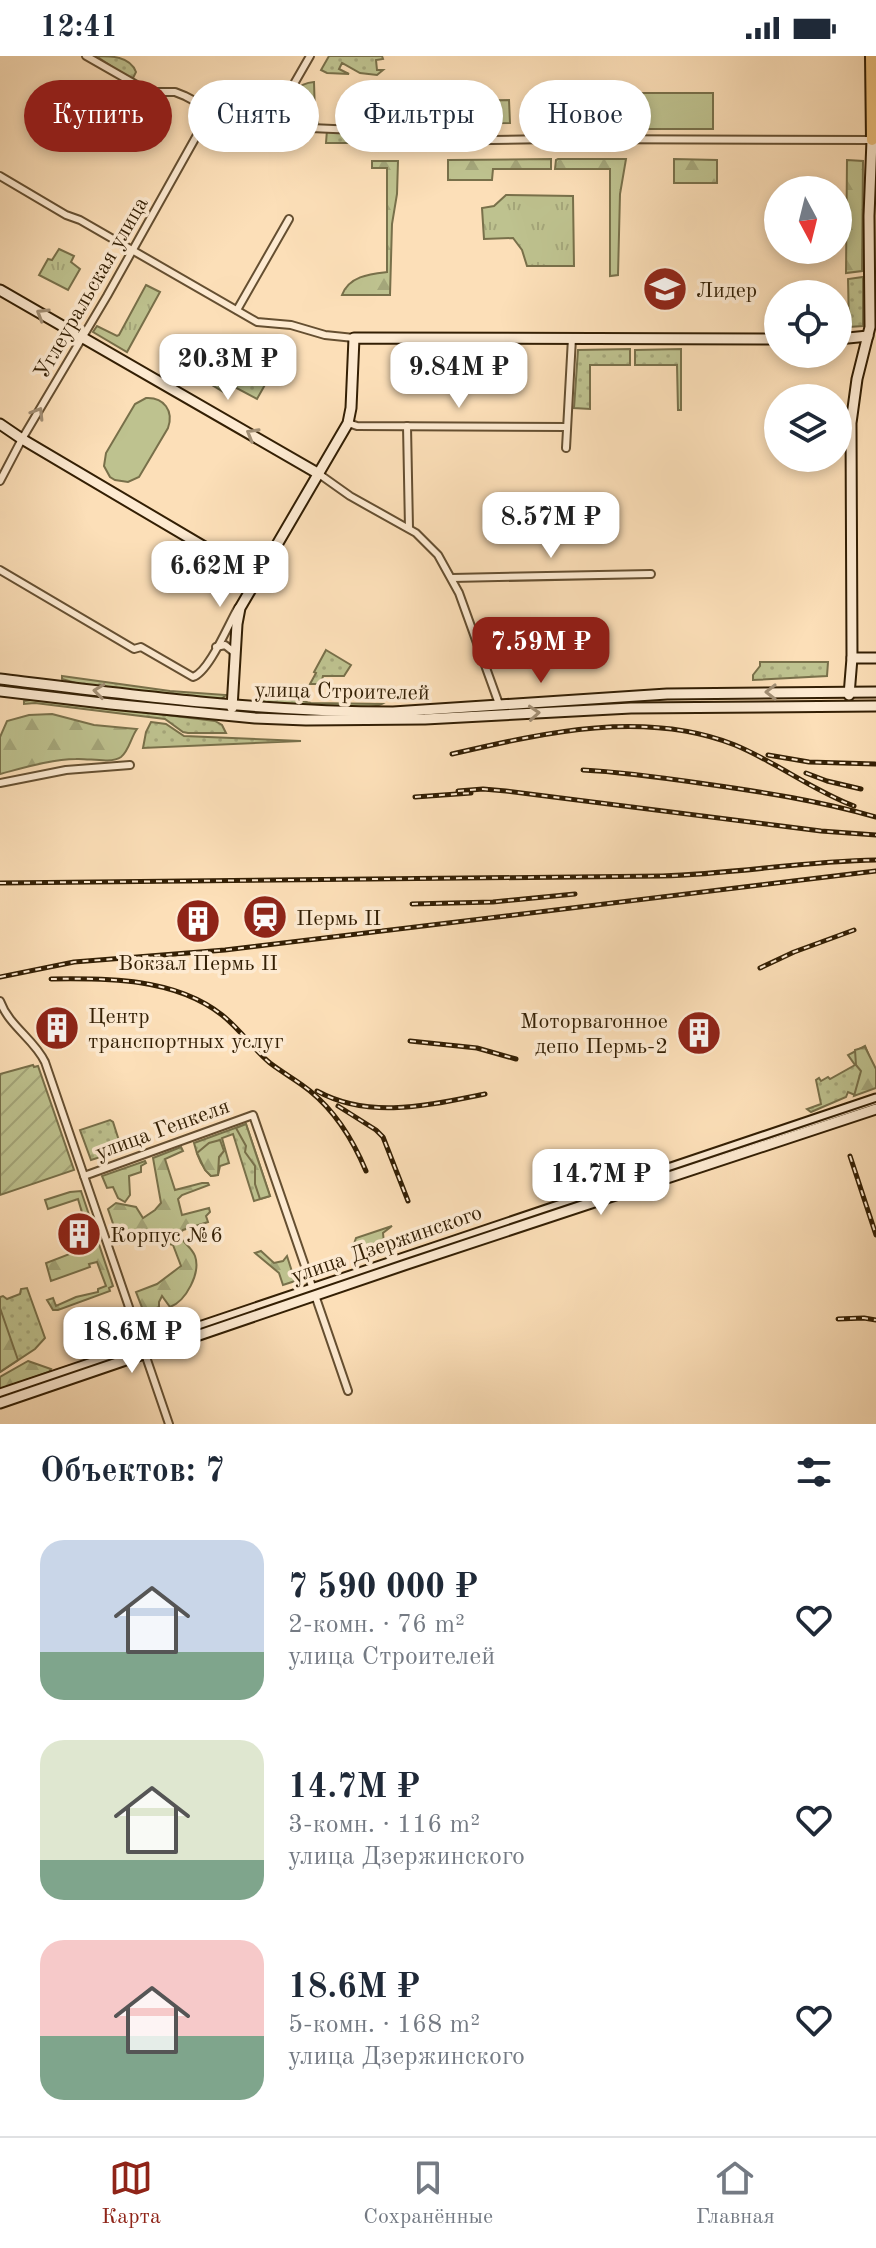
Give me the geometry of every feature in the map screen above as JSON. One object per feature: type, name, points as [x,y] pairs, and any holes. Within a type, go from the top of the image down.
[{"type":"main road","points":[[847,705],[852,658],[851,423],[857,379],[872,336],[869,216],[875,140],[871,56]]},
{"type":"main road","points":[[0,290],[319,474]]},
{"type":"main road","points":[[852,338],[872,336]]},
{"type":"main road","points":[[232,710],[238,615],[244,599],[348,423],[354,338],[764,339]]},
{"type":"main road","points":[[0,424],[257,578]]},
{"type":"main road","points":[[852,658],[876,658]]},
{"type":"main road","name":"улица Строителей","points":[[0,679],[306,720],[388,720],[620,708],[874,707]]},
{"type":"main road","name":"улица Строителей","points":[[0,691],[232,710],[351,712],[667,694],[876,692]]},
{"type":"main road","name":"улица Дзержинского","points":[[0,1394],[314,1292],[876,1099]]},
{"type":"main road","name":"улица Дзержинского","points":[[314,1292],[876,1109]]},
{"type":"main road","name":"улица Дзержинского","points":[[0,1403],[144,1349]]},
{"type":"street","points":[[86,56],[149,92],[175,92],[188,98]]},
{"type":"street","points":[[296,80],[310,56]]},
{"type":"street","points":[[319,128],[356,130],[417,141],[875,140]]},
{"type":"street","name":"Углеуральская улица","points":[[0,481],[188,151]]},
{"type":"street","points":[[0,176],[257,322],[291,325],[325,335],[354,338]]},
{"type":"street","points":[[237,310],[289,219]]},
{"type":"street","points":[[566,448],[572,338]]},
{"type":"street","points":[[348,423],[357,426],[567,427]]},
{"type":"street","points":[[407,426],[409,528]]},
{"type":"street","points":[[319,474],[350,496],[409,528],[438,555],[452,578],[499,704]]},
{"type":"street","points":[[0,570],[134,649],[141,647],[185,674],[196,676],[208,663],[244,599]]},
{"type":"street","points":[[452,578],[651,574]]},
{"type":"street","points":[[222,636],[229,641],[236,637]]},
{"type":"street","points":[[216,647],[225,645],[235,653]]},
{"type":"street","points":[[0,783],[66,770],[130,765]]},
{"type":"street","points":[[0,1001],[10,1020],[43,1057],[169,1424]]},
{"type":"street","name":"улица Генкеля","points":[[84,1176],[253,1115],[314,1292]]},
{"type":"street","points":[[314,1292],[348,1391]]},
{"type":"green space","points":[[96,56],[119,58],[129,63],[136,72],[132,80]]},
{"type":"green space","points":[[329,56],[382,56],[383,59],[376,60],[377,70],[383,70],[377,75],[360,73],[342,63],[339,69],[349,74],[327,73],[321,70]]},
{"type":"green space","points":[[651,93],[713,93],[713,129],[651,129]]},
{"type":"green space","points":[[503,100],[509,100],[510,123],[503,123]]},
{"type":"green space","points":[[327,130],[335,131],[335,143],[326,143]]},
{"type":"green space","points":[[551,159],[551,169],[493,169],[492,180],[448,180],[448,160]]},
{"type":"green space","points":[[558,159],[626,159],[620,194],[618,275],[610,276],[610,169],[555,169]]},
{"type":"green space","points":[[674,159],[717,160],[717,183],[674,183]]},
{"type":"green space","points":[[847,160],[863,161],[862,271],[846,273],[846,264],[852,264],[852,176],[847,176]]},
{"type":"green space","points":[[372,161],[398,161],[390,295],[342,295],[355,280],[387,272],[387,168],[372,168]]},
{"type":"green space","points":[[506,195],[573,196],[574,266],[527,266],[522,250],[513,238],[484,239],[482,208],[494,206]]},
{"type":"green space","points":[[59,249],[74,256],[71,262],[80,269],[68,290],[39,275],[48,259],[52,260]]},
{"type":"green space","points":[[863,277],[863,326],[852,327],[852,280],[848,279]]},
{"type":"green space","points":[[146,285],[160,292],[127,352],[93,332],[97,326],[119,335]]},
{"type":"green space","points":[[630,349],[630,365],[590,365],[590,409],[574,408],[578,350]]},
{"type":"green space","points":[[681,349],[681,410],[678,410],[677,365],[635,365],[635,350]]},
{"type":"green space","points":[[238,354],[271,374],[257,399],[231,385],[225,393],[184,368],[190,359],[213,372],[209,379],[220,386]]},
{"type":"green space","points":[[146,398],[158,400],[166,406],[170,416],[168,428],[139,477],[128,482],[115,480],[104,466],[106,453],[135,404]]},
{"type":"green space","points":[[326,650],[351,665],[344,676],[323,676],[321,684],[310,684],[314,672]]},
{"type":"green space","points":[[760,662],[828,662],[827,676],[753,680]]},
{"type":"green space","points":[[62,676],[170,691],[226,695],[219,701],[86,686],[62,679]]},
{"type":"green space","points":[[259,697],[311,703],[382,704],[360,707],[304,706],[259,703]]},
{"type":"green space","points":[[37,699],[215,721],[222,725],[226,733],[188,733],[165,719],[24,704],[24,701]]},
{"type":"green space","points":[[52,714],[94,725],[137,729],[126,751],[117,759],[58,760],[0,774],[0,737],[7,721],[29,715]]},
{"type":"green space","points":[[151,722],[166,724],[184,736],[301,741],[143,748]]},
{"type":"green space","points":[[865,1046],[876,1073],[855,1095],[848,1092],[846,1097],[811,1112],[807,1109],[821,1104],[816,1080],[830,1079],[855,1065],[848,1055]]},
{"type":"green space","points":[[865,1047],[876,1069],[876,1088],[854,1096],[861,1071],[856,1065],[855,1050]]},
{"type":"green space","points":[[38,1066],[74,1170],[0,1195],[0,1074]]},
{"type":"green space","points":[[110,1120],[122,1150],[91,1160],[80,1130]]},
{"type":"green space","points":[[246,1124],[270,1196],[254,1201],[233,1134],[222,1138],[229,1163],[220,1166],[218,1175],[211,1176],[205,1169],[194,1143]]},
{"type":"green space","points":[[246,1124],[270,1196],[260,1199],[255,1184],[255,1166],[245,1152],[246,1146],[236,1128]]},
{"type":"green space","points":[[220,1140],[224,1151],[219,1157],[218,1175],[211,1176],[197,1153],[209,1143]]},
{"type":"green space","points":[[181,1147],[183,1151],[165,1159],[175,1190],[202,1183],[209,1185],[178,1199],[182,1215],[209,1208],[206,1216],[208,1222],[179,1234],[195,1256],[196,1263],[187,1293],[170,1307],[162,1296],[159,1307],[147,1312],[143,1310],[136,1292],[157,1284],[181,1266],[173,1245],[166,1243],[164,1232],[151,1232],[120,1244],[108,1209],[116,1203],[136,1207],[143,1218],[155,1210],[161,1203],[153,1158]]},
{"type":"green space","points":[[145,1161],[141,1172],[129,1176],[130,1195],[125,1202],[118,1198],[113,1187],[107,1188],[102,1176]]},
{"type":"green space","points":[[81,1191],[113,1286],[109,1288],[110,1291],[53,1310],[47,1300],[53,1298],[56,1306],[98,1292],[106,1286],[97,1262],[51,1281],[46,1263],[85,1248],[87,1252],[93,1250],[78,1199],[48,1209],[45,1200]]},
{"type":"green space","points":[[392,1226],[383,1233],[384,1243],[392,1245],[392,1251],[357,1262],[356,1238]]},
{"type":"green space","points":[[261,1251],[274,1263],[283,1261],[287,1256],[295,1281],[283,1285],[279,1273],[255,1253]]},
{"type":"green space","points":[[27,1288],[45,1338],[35,1349],[0,1372],[0,1297],[7,1299]]},
{"type":"green space","points":[[0,1308],[18,1360],[0,1372]]},
{"type":"green space","points":[[28,1361],[51,1369],[0,1389],[0,1377]]},
{"type":"tram line","points":[[0,1397],[876,1102]]},
{"type":"railway","points":[[452,754],[558,732],[629,726],[665,728],[700,734],[735,745],[854,806]]},
{"type":"railway","points":[[768,755],[809,762],[875,764]]},
{"type":"railway","points":[[583,770],[749,790],[876,817]]},
{"type":"railway","points":[[806,773],[861,789]]},
{"type":"railway","points":[[458,791],[506,791],[821,831],[876,835]]},
{"type":"railway","points":[[415,797],[471,793]]},
{"type":"railway","points":[[0,883],[662,876],[876,860]]},
{"type":"railway","points":[[0,977],[74,962],[225,950],[876,871]]},
{"type":"railway","points":[[412,904],[493,902],[575,894]]},
{"type":"railway","points":[[760,968],[854,930]]},
{"type":"railway","points":[[51,979],[140,983],[162,987],[203,1003],[222,1015],[270,1063],[305,1087],[328,1108],[349,1138],[366,1171]]},
{"type":"railway","points":[[410,1041],[477,1048],[516,1059]]},
{"type":"railway","points":[[317,1091],[337,1100],[379,1108],[421,1106],[485,1094]]},
{"type":"railway","points":[[338,1106],[383,1137],[408,1201]]},
{"type":"railway","points":[[850,1156],[876,1235]]},
{"type":"railway","points":[[838,1319],[876,1320]]},
{"type":"place","name":"Лидер","points":[[665,289]]},
{"type":"place","name":"Пермь II","points":[[265,917]]},
{"type":"place","name":"Вокзал Пермь II","points":[[198,921]]},
{"type":"place","name":"Центр транспортных услуг","points":[[57,1028]]},
{"type":"place","name":"Моторвагонное депо Пермь-2","points":[[699,1033]]},
{"type":"place","name":"Корпус №6","points":[[79,1234]]}]
